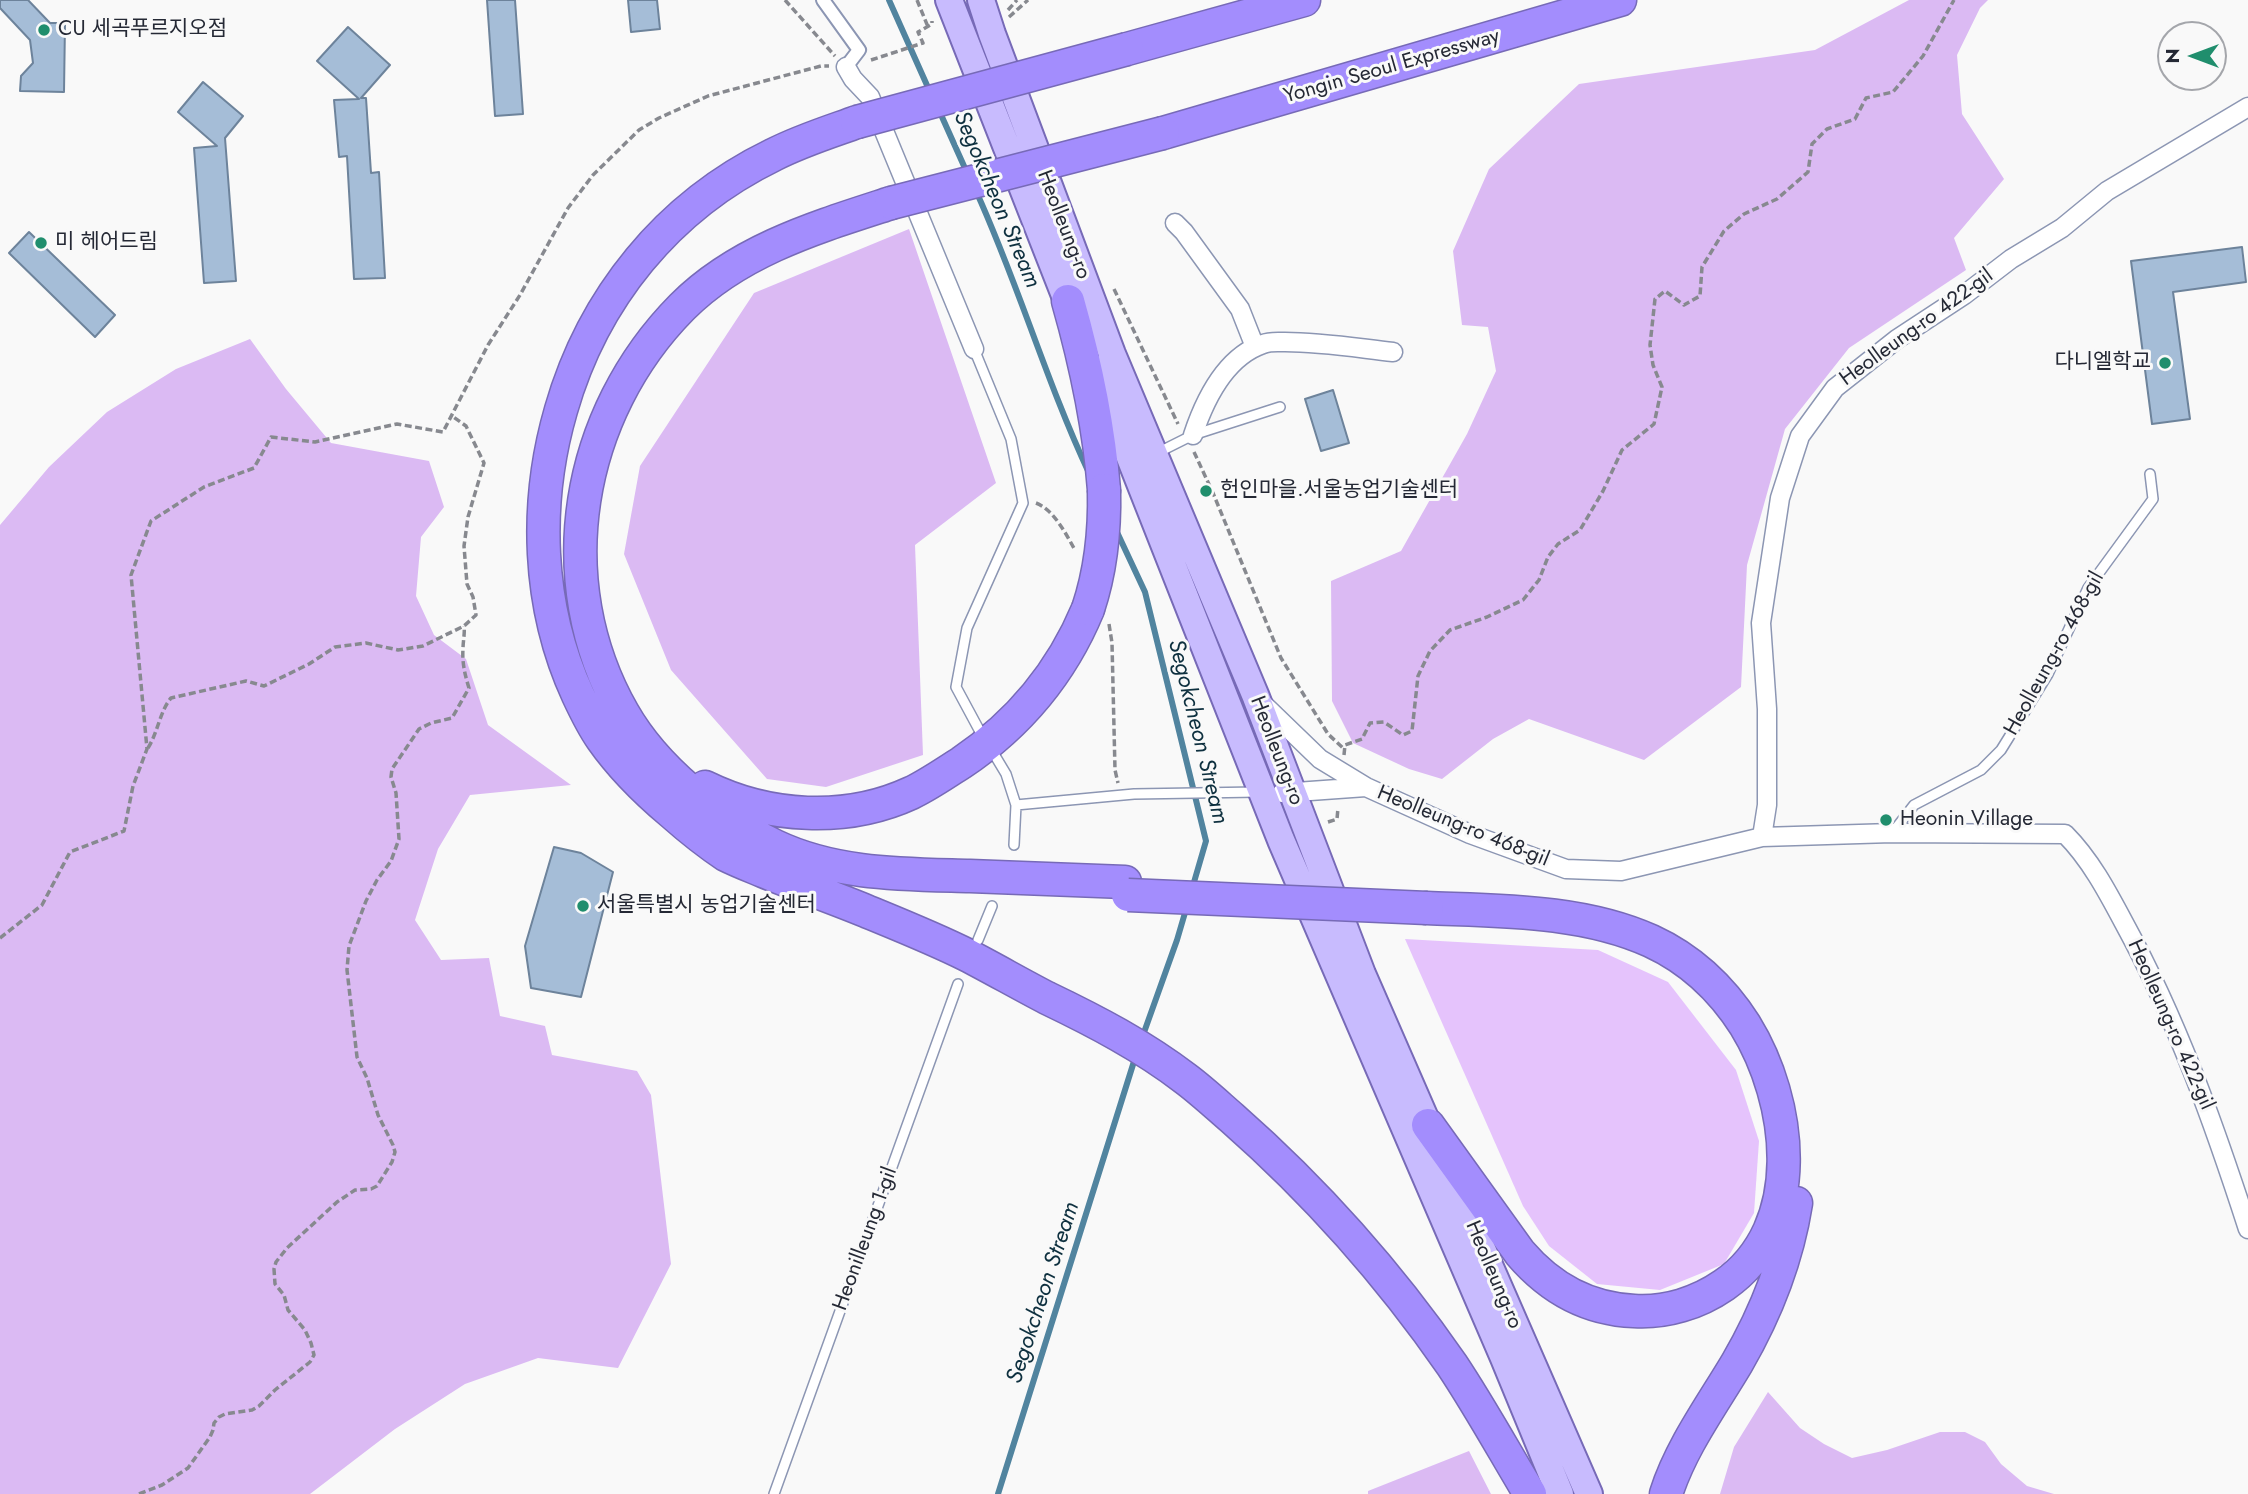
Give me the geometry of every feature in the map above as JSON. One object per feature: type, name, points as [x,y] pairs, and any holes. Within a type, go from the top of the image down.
[{"type":"highway","points":[[1304,0],[857,122],[798,143],[748,168],[718,187],[668,228],[632,267],[608,303],[583,349],[552,440],[543,510],[545,573],[550,610],[569,676],[599,736],[651,795],[691,829],[729,856],[962,953],[1085,1015],[1186,1078],[1261,1143],[1312,1193],[1385,1277],[1452,1366],[1530,1494]]},
{"type":"highway","name":"Yongin Seoul Expressway","points":[[658,760],[624,715],[610,689],[589,627],[582,591],[579,551],[587,485],[608,417],[622,387],[657,335],[684,305],[726,272],[771,246],[825,224],[891,204],[1163,133],[1620,0]]},
{"type":"highway","points":[[658,760],[689,779],[729,798],[768,810],[826,812],[890,801],[932,781],[970,756],[1015,720],[1069,651],[1096,586],[1102,552],[1104,489],[1096,416],[1068,301]]},
{"type":"highway","points":[[658,760],[698,797],[735,824],[777,848],[812,860],[889,874],[1127,888],[1425,900],[1561,899],[1628,912],[1658,925],[1693,946],[1724,974],[1752,1009],[1778,1056],[1791,1094],[1798,1134],[1796,1205],[1786,1250],[1754,1332],[1684,1452],[1666,1494]]},
{"type":"highway","points":[[651,795],[732,845],[782,866],[838,880],[890,886],[1127,888]]},
{"type":"highway","points":[[1425,900],[1589,921],[1623,930],[1652,942],[1698,969],[1745,1025],[1767,1072],[1782,1131],[1782,1187],[1776,1213],[1765,1240],[1751,1261],[1730,1280],[1703,1297],[1669,1309],[1650,1312],[1612,1309],[1578,1298],[1557,1287],[1537,1271],[1520,1253],[1428,1125]]},
{"type":"main road","name":"Heolleung-ro","points":[[948,0],[1286,852],[1560,1494]]},
{"type":"main road","name":"Heolleung-ro","points":[[981,0],[1107,342],[1256,697],[1362,974],[1589,1494]]},
{"type":"street","points":[[824,0],[859,50],[846,67],[870,97],[974,349]]},
{"type":"street","name":"Heolleung-ro 422-gil","points":[[1762,837],[1767,805],[1767,748],[1761,622],[1780,498],[1800,436],[1835,388],[1897,339],[1964,295],[2011,259],[2062,228],[2107,191],[2248,107]]},
{"type":"street","points":[[1175,223],[1240,309],[1255,347]]},
{"type":"street","points":[[1190,437],[1203,406],[1220,379],[1244,352],[1266,342],[1309,342],[1393,352]]},
{"type":"street","name":"Heolleung-ro 468-gil","points":[[1256,697],[1341,782],[1366,788],[1470,834],[1566,869],[1621,871],[1762,837],[1892,833],[2065,834]]},
{"type":"street","points":[[1263,792],[1292,793],[1341,782]]},
{"type":"street","name":"Heolleung-ro 422-gil","points":[[2065,834],[2082,851],[2151,972],[2215,1129],[2248,1229]]},
{"type":"lane","points":[[974,349],[1011,439],[1023,503],[967,628],[956,687],[1006,774],[1016,805],[1014,845]]},
{"type":"lane","points":[[1154,455],[1190,437],[1280,407]]},
{"type":"lane","name":"Heolleung-ro 468-gil","points":[[1892,833],[1914,805],[1981,770],[2001,750],[2048,674],[2088,588],[2152,499],[2150,474]]},
{"type":"lane","name":"Heolleung-ro","points":[[1016,805],[1134,794],[1263,792]]},
{"type":"lane","points":[[978,940],[992,905]]},
{"type":"lane","name":"Heonilleung 1-gil","points":[[775,1494],[958,984]]},
{"type":"path","points":[[785,0],[846,67]]},
{"type":"path","points":[[864,62],[923,43],[918,32],[930,26],[917,0]]},
{"type":"path","points":[[1005,20],[1028,0]]},
{"type":"path","points":[[1305,829],[1336,819],[1345,745],[1362,739],[1370,723],[1384,722],[1403,735],[1412,731],[1418,676],[1430,651],[1450,630],[1523,600],[1539,580],[1548,557],[1558,544],[1580,530],[1603,491],[1622,450],[1654,424],[1662,387],[1653,365],[1650,345],[1655,299],[1665,291],[1684,305],[1700,296],[1702,267],[1724,230],[1744,214],[1777,199],[1808,172],[1812,144],[1827,129],[1855,119],[1866,97],[1893,92],[1923,56],[1954,0]]},
{"type":"path","points":[[147,749],[131,575],[151,521],[204,487],[254,468],[271,438],[315,442],[397,424],[443,432],[488,345],[520,295],[568,208],[593,175],[639,130],[708,96],[821,66],[846,67]]},
{"type":"path","points":[[1110,282],[1178,426],[1190,437],[1281,659],[1328,734],[1345,749]]},
{"type":"path","points":[[0,938],[42,905],[70,852],[124,831],[132,786],[147,749],[155,737],[164,705],[171,698],[246,681],[264,686],[335,647],[366,643],[398,650],[424,646],[464,626],[476,615],[473,597],[467,584],[464,546],[468,517],[484,463],[466,426],[452,416]]},
{"type":"path","points":[[139,1494],[162,1485],[188,1468],[214,1430],[214,1423],[219,1417],[260,1406],[275,1390],[310,1362],[314,1355],[312,1343],[288,1310],[284,1296],[275,1284],[276,1262],[287,1248],[338,1202],[355,1190],[377,1186],[392,1162],[395,1152],[393,1145],[378,1115],[358,1057],[347,970],[349,946],[366,901],[391,861],[399,839],[392,769],[419,729],[452,718],[469,688],[464,670],[464,626]]},
{"type":"shaded area","points":[[1909,0],[1988,0],[1980,8],[1957,55],[1962,114],[2004,179],[1954,238],[1966,270],[1849,348],[1785,429],[1747,565],[1741,687],[1644,760],[1529,719],[1493,739],[1442,779],[1409,769],[1353,743],[1332,701],[1331,581],[1401,551],[1467,434],[1496,371],[1488,327],[1462,325],[1453,251],[1489,169],[1579,84],[1815,50]]},
{"type":"shaded area","points":[[909,229],[996,483],[915,545],[923,755],[826,787],[767,779],[671,670],[624,554],[640,466],[754,293]]},
{"type":"shaded area","points":[[250,339],[286,389],[331,443],[429,461],[444,507],[421,537],[416,596],[434,635],[466,659],[488,725],[571,785],[470,795],[438,849],[415,920],[441,960],[489,958],[500,1016],[545,1026],[552,1055],[637,1071],[651,1095],[671,1264],[618,1368],[538,1358],[465,1384],[395,1429],[310,1494],[0,1494],[0,525],[49,467],[107,412],[176,369]]},
{"type":"shaded area","points":[[1405,939],[1598,950],[1668,982],[1736,1070],[1759,1141],[1754,1213],[1724,1264],[1660,1290],[1597,1284],[1549,1246],[1523,1206]]},
{"type":"shaded area","points":[[1768,1392],[1800,1428],[1852,1458],[1887,1450],[1940,1432],[1965,1432],[1985,1442],[2001,1464],[2027,1486],[2054,1494],[1720,1494],[1734,1447]]},
{"type":"shaded area","points":[[1469,1451],[1491,1494],[1368,1494],[1368,1491]]},
{"type":"building","points":[[0,0],[28,0],[50,23],[65,23],[64,92],[20,91],[21,76],[33,63],[30,40],[0,8]]},
{"type":"building","points":[[487,0],[515,0],[523,114],[495,116]]},
{"type":"building","points":[[628,0],[657,0],[660,29],[631,32]]},
{"type":"building","points":[[348,27],[390,65],[361,98],[366,98],[371,173],[379,172],[385,278],[354,279],[347,156],[339,157],[334,100],[359,99],[317,61]]},
{"type":"building","points":[[203,82],[243,116],[225,138],[236,281],[204,283],[194,148],[217,146],[178,112]]},
{"type":"building","points":[[29,232],[115,315],[95,337],[9,253]]},
{"type":"building","points":[[2242,247],[2246,282],[2173,292],[2190,419],[2152,424],[2131,261]]},
{"type":"building","points":[[1333,390],[1349,443],[1321,451],[1305,399]]},
{"type":"building","points":[[554,847],[581,853],[613,872],[581,997],[531,988],[525,946]]},
{"type":"waterway","name":"Segokcheon Stream","points":[[889,0],[930,92]]},
{"type":"waterway","name":"Segokcheon Stream","points":[[938,108],[968,175]]},
{"type":"waterway","name":"Segokcheon Stream","points":[[976,191],[1089,473]]},
{"type":"waterway","name":"Segokcheon Stream","points":[[1116,530],[1145,592],[1206,841],[1192,889]]},
{"type":"waterway","name":"Segokcheon Stream","points":[[1142,1038],[1187,906]]},
{"type":"waterway","name":"Segokcheon Stream","points":[[998,1494],[1136,1055]]},
{"type":"place","name":"CU 세곡푸르지오점","points":[[44,30]]},
{"type":"place","name":"미 헤어드림","points":[[41,243]]},
{"type":"place","name":"다니엘학교","points":[[2165,363]]},
{"type":"place","name":"헌인마을.서울농업기술센터","points":[[1206,491]]},
{"type":"place","name":"Heonin Village","points":[[1886,820]]},
{"type":"place","name":"서울특별시 농업기술센터","points":[[583,906]]}]
